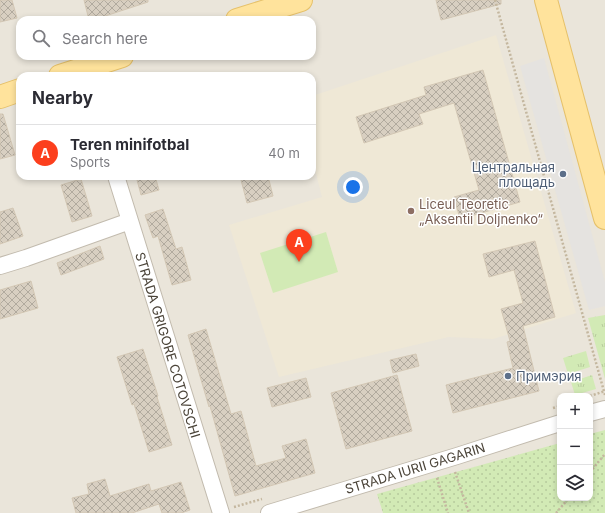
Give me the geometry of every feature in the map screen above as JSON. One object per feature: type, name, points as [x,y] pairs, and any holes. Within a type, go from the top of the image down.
[{"type":"main road","points":[[250,16],[300,0]]},
{"type":"main road","points":[[546,0],[605,218]]},
{"type":"main road","points":[[83,72],[112,60]]},
{"type":"main road","points":[[0,97],[16,91]]},
{"type":"street","name":"STRADA GRIGORE COTOVSCHI","points":[[117,180],[221,513]]},
{"type":"street","points":[[0,266],[130,221]]},
{"type":"street","points":[[593,413],[605,409]]},
{"type":"street","name":"STRADA IURII GAGARIN","points":[[269,513],[557,424]]},
{"type":"path","points":[[495,0],[605,396]]},
{"type":"path","points":[[593,395],[604,391]]},
{"type":"path","points":[[593,468],[605,454]]},
{"type":"path","points":[[454,470],[469,513]]},
{"type":"path","points":[[436,475],[448,513]]},
{"type":"path","points":[[556,513],[566,501]]},
{"type":"shaded area","points":[[0,0],[605,0],[605,513],[0,513]]},
{"type":"shaded area","name":"Liceul Teoretic „Aksentii Doljnenko“","points":[[496,35],[576,313],[493,339],[449,337],[279,377],[229,225],[322,197],[316,174],[316,95]]},
{"type":"shaded area","name":"Центральная площадь","points":[[544,58],[605,282],[605,306],[589,310],[520,66]]},
{"type":"green space","points":[[326,232],[338,272],[273,293],[260,253]]},
{"type":"green space","points":[[605,315],[605,379],[588,318]]},
{"type":"green space","points":[[586,351],[590,367],[568,374],[563,358]]},
{"type":"green space","points":[[592,375],[596,389],[582,393],[574,393],[571,382]]},
{"type":"green space","points":[[605,430],[605,513],[383,513],[377,494],[557,444],[557,501],[593,501],[593,433]]},
{"type":"building","points":[[0,0],[12,0],[16,18],[0,22]]},
{"type":"building","points":[[84,0],[148,0],[148,2],[105,16],[88,16]]},
{"type":"building","points":[[436,0],[501,0],[501,4],[441,20]]},
{"type":"building","points":[[483,70],[520,202],[460,219],[454,197],[479,190],[454,103],[419,114],[423,124],[364,143],[356,117],[426,95],[424,87]]},
{"type":"building","points":[[0,114],[3,114],[15,155],[0,159]]},
{"type":"building","points":[[81,180],[92,216],[72,222],[61,185]]},
{"type":"building","points":[[137,180],[156,180],[159,190],[141,195]]},
{"type":"building","points":[[241,180],[269,180],[273,196],[247,203]]},
{"type":"building","points":[[13,208],[23,236],[0,244],[0,212]]},
{"type":"building","points":[[163,209],[176,249],[182,247],[191,280],[172,285],[158,236],[153,238],[145,215]]},
{"type":"building","points":[[535,241],[555,317],[523,326],[539,391],[453,413],[446,385],[513,368],[507,342],[510,341],[501,309],[523,303],[514,270],[489,277],[483,254]]},
{"type":"building","points":[[100,246],[104,259],[61,275],[57,263]]},
{"type":"building","points":[[31,281],[38,308],[0,319],[0,290]]},
{"type":"building","points":[[206,329],[231,414],[241,411],[256,466],[286,458],[282,446],[306,439],[315,473],[235,496],[210,406],[209,407],[188,335]]},
{"type":"building","points":[[143,349],[172,445],[149,452],[117,357]]},
{"type":"building","points":[[416,354],[419,366],[393,373],[390,360]]},
{"type":"building","points":[[397,375],[412,431],[346,449],[331,393]]},
{"type":"building","points":[[306,378],[311,397],[272,407],[267,388]]},
{"type":"building","points":[[105,479],[110,496],[149,484],[151,491],[181,482],[190,510],[181,513],[162,513],[159,504],[132,513],[76,513],[72,498],[89,494],[87,484]]},
{"type":"place","name":"Центральная площадь","points":[[563,174]]},
{"type":"place","name":"Liceul Teoretic „Aksentii Doljnenko“","points":[[411,211]]},
{"type":"place","name":"Teren minifotbal","points":[[299,262]]},
{"type":"place","name":"Примэрия","points":[[508,376]]}]
